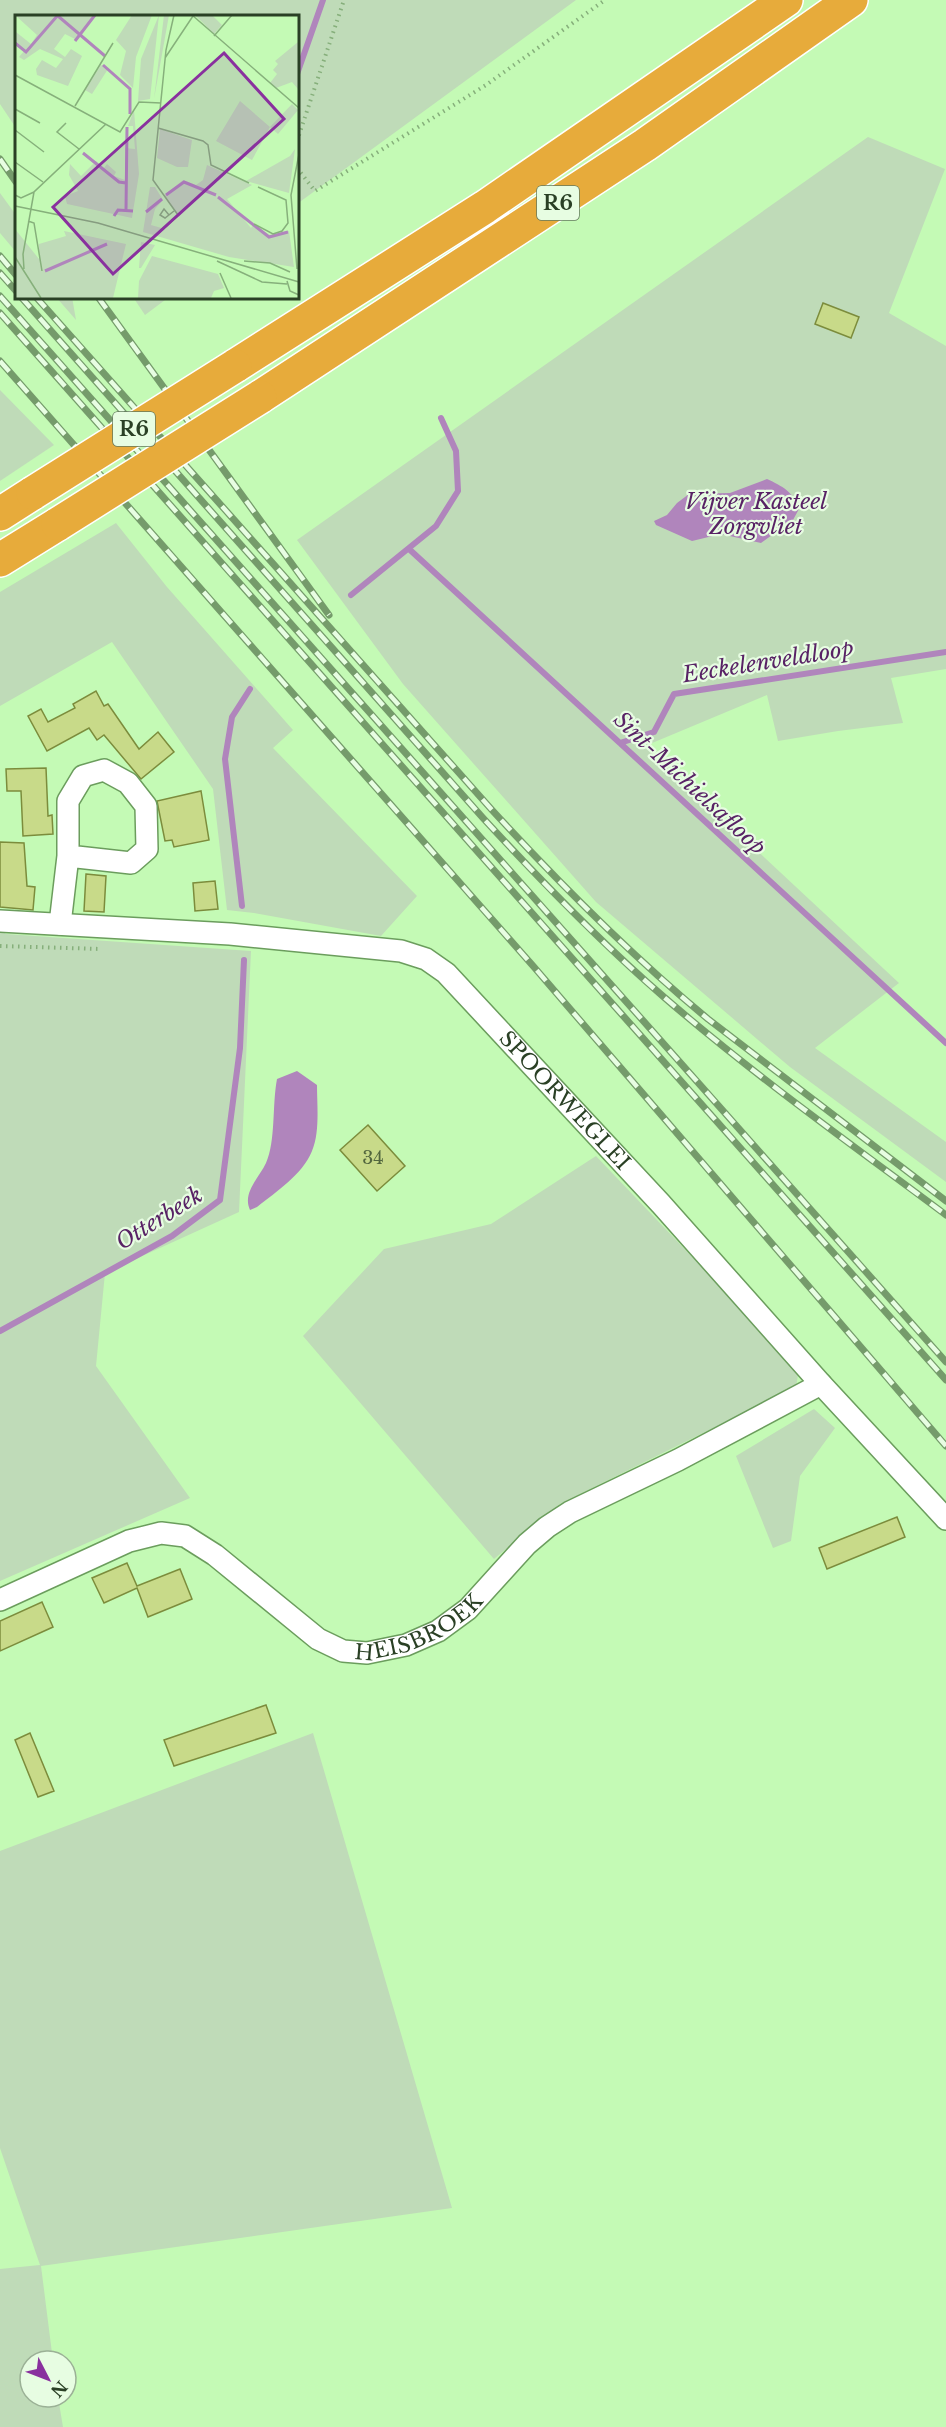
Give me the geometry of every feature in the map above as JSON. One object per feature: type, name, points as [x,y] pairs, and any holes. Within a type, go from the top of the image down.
[{"type":"highway","name":"R6","points":[[0,514],[484,207],[786,0]]},
{"type":"highway","name":"R6","points":[[0,560],[260,397],[645,145],[851,0]]},
{"type":"street","points":[[60,924],[68,856],[68,801],[83,776],[104,770],[128,783],[146,806],[147,849],[131,863],[68,856]]},
{"type":"street","name":"SPOORWEGLEI","points":[[0,921],[230,934],[401,951],[426,959],[447,973],[661,1204],[946,1519]]},
{"type":"street","name":"HEISBROEK","points":[[0,1600],[129,1541],[161,1533],[185,1536],[215,1555],[318,1639],[343,1651],[368,1653],[406,1645],[438,1631],[468,1609],[527,1544],[570,1512],[678,1460],[822,1384]]},
{"type":"path","points":[[298,138],[344,0]]},
{"type":"path","points":[[298,169],[315,191],[486,86],[605,0]]},
{"type":"green space","points":[[0,0],[576,0],[298,203],[298,15],[15,15],[15,126],[0,104]]},
{"type":"green space","points":[[868,137],[945,169],[889,313],[946,346],[946,669],[891,678],[903,723],[778,741],[767,695],[645,746],[899,983],[815,1048],[946,1142],[946,1182],[790,1067],[596,902],[403,684],[297,540]]},
{"type":"green space","points":[[0,193],[15,214],[15,251],[0,233]]},
{"type":"green space","points":[[57,298],[72,298],[76,320]]},
{"type":"green space","points":[[134,298],[168,298],[145,315]]},
{"type":"green space","points":[[0,390],[54,445],[0,481]]},
{"type":"green space","points":[[116,523],[167,587],[293,730],[273,748],[417,896],[381,936],[227,910],[213,789],[112,642],[0,706],[0,592]]},
{"type":"green space","points":[[0,930],[6,934],[251,951],[239,1212],[105,1273],[96,1366],[190,1498],[0,1581]]},
{"type":"green space","points":[[596,1156],[799,1369],[796,1387],[560,1504],[494,1559],[303,1336],[384,1249],[491,1224]]},
{"type":"green space","points":[[814,1409],[835,1428],[800,1476],[791,1541],[773,1548],[736,1456]]},
{"type":"green space","points":[[313,1733],[452,2208],[41,2266],[51,2349],[18,2349],[18,2409],[60,2409],[63,2427],[0,2427],[0,2269],[40,2265],[0,2148],[0,1851]]},
{"type":"water","name":"Vijver Kasteel Zorgvliet","points":[[767,479],[791,494],[799,509],[793,520],[761,543],[721,534],[692,541],[656,525],[654,521],[667,515],[689,494],[730,493]]},
{"type":"water","points":[[297,1071],[317,1085],[318,1110],[315,1144],[302,1168],[288,1182],[250,1210],[248,1198],[252,1186],[269,1154],[273,1134],[277,1079]]},
{"type":"building","points":[[823,303],[859,317],[851,338],[815,324]]},
{"type":"building","points":[[96,691],[104,706],[108,704],[139,749],[158,732],[174,752],[141,779],[104,735],[97,740],[89,728],[47,751],[28,716],[41,709],[48,722],[75,708],[73,704]]},
{"type":"building","points":[[46,768],[48,816],[52,815],[53,834],[23,836],[21,791],[7,791],[6,769]]},
{"type":"building","points":[[201,791],[209,840],[174,847],[172,840],[165,841],[157,801]]},
{"type":"building","points":[[0,842],[24,843],[27,886],[35,887],[33,910],[0,907]]},
{"type":"building","points":[[86,874],[106,876],[104,912],[84,911]]},
{"type":"building","points":[[215,881],[218,909],[195,911],[193,883]]},
{"type":"building","points":[[368,1125],[405,1166],[377,1191],[340,1150]]},
{"type":"building","points":[[897,1517],[905,1537],[827,1569],[819,1548]]},
{"type":"building","points":[[127,1563],[137,1586],[180,1569],[192,1599],[148,1617],[137,1588],[104,1603],[92,1578]]},
{"type":"building","points":[[42,1602],[53,1627],[0,1651],[0,1621]]},
{"type":"building","points":[[266,1705],[276,1733],[174,1766],[164,1740]]},
{"type":"building","points":[[30,1733],[54,1791],[38,1797],[15,1740]]},
{"type":"waterway","name":"Otterbeek","points":[[298,71],[323,0]]},
{"type":"waterway","name":"Otterbeek","points":[[351,595],[436,526],[458,491],[456,451],[441,418]]},
{"type":"waterway","name":"Sint-Michielsafloop","points":[[409,549],[946,1043]]},
{"type":"waterway","name":"Eeckelenveldloop","points":[[620,743],[654,732],[674,694],[946,652]]},
{"type":"waterway","name":"Otterbeek","points":[[242,906],[225,759],[232,717],[250,689]]},
{"type":"waterway","name":"Otterbeek","points":[[0,1331],[172,1236],[220,1200],[240,1048],[244,960]]},
{"type":"railway","points":[[0,159],[15,181]]},
{"type":"railway","points":[[0,256],[15,274]]},
{"type":"railway","points":[[0,273],[15,290]]},
{"type":"railway","points":[[0,296],[946,1362]]},
{"type":"railway","points":[[22,298],[483,818],[571,911],[641,977],[699,1027],[803,1109],[946,1215]]},
{"type":"railway","points":[[37,298],[492,810],[570,892],[651,970],[708,1019],[946,1201]]},
{"type":"railway","points":[[99,298],[329,615]]},
{"type":"railway","points":[[0,313],[946,1380]]},
{"type":"railway","points":[[0,361],[534,967],[946,1446]]}]
